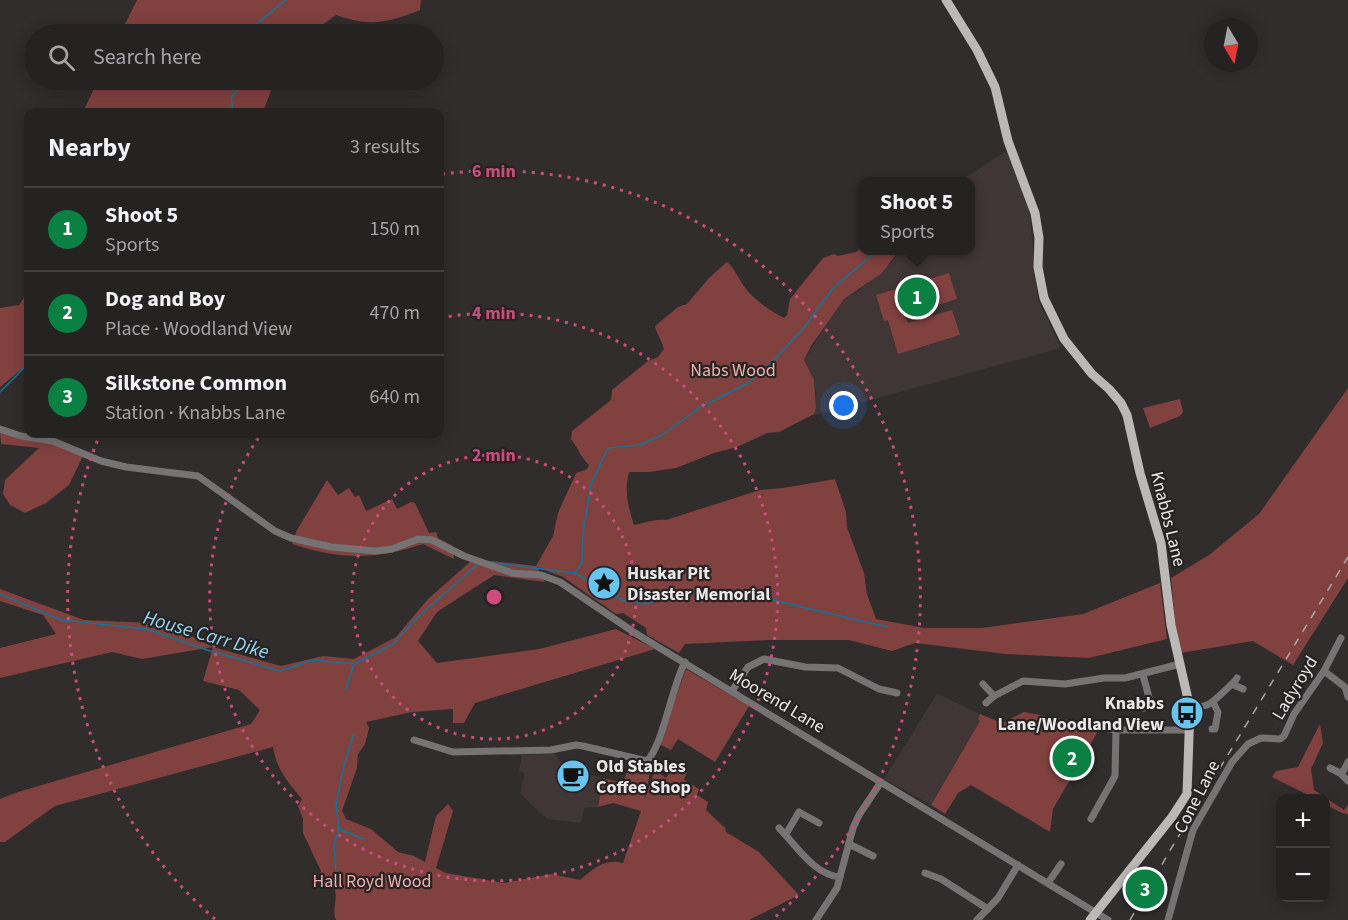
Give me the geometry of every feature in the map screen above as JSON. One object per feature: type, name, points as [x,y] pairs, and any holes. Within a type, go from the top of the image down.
[{"type":"main road","name":"Knabbs Lane","points":[[946,0],[992,78],[1006,136],[1035,213],[1039,237],[1038,267],[1044,298],[1064,339],[1092,374],[1121,403],[1127,415],[1140,473],[1161,543],[1171,625],[1190,708],[1187,794],[1177,810],[1093,916]]},
{"type":"street","name":"Moorend Lane","points":[[0,429],[24,436]]},
{"type":"street","name":"Moorend Lane","points":[[34,438],[53,441],[101,461],[126,467],[198,476],[276,531],[291,538],[331,547],[376,551],[392,549],[418,538],[432,540],[464,556],[512,573],[541,575],[560,582],[620,624],[1048,883],[1093,916]]},
{"type":"street","name":"Ladyroyd","points":[[1235,758],[1248,744],[1261,738],[1280,739],[1284,736],[1294,714],[1324,671],[1341,638]]},
{"type":"street","points":[[732,691],[748,667],[764,659],[805,667],[838,668],[879,689],[897,693]]},
{"type":"street","points":[[414,740],[453,752],[551,750],[576,745],[647,761],[657,743],[685,662]]},
{"type":"street","points":[[986,703],[1016,683],[1030,680],[1065,684],[1143,675],[1179,664]]},
{"type":"street","points":[[1324,671],[1345,687],[1348,697]]},
{"type":"street","points":[[1143,675],[1148,706],[1160,705]]},
{"type":"street","points":[[1190,708],[1213,702],[1216,697],[1236,682],[1243,689]]},
{"type":"street","points":[[982,684],[994,696]]},
{"type":"street","points":[[1212,729],[1215,729],[1219,715],[1213,702]]},
{"type":"street","points":[[1104,728],[1190,730]]},
{"type":"street","points":[[1091,819],[1115,776],[1116,730]]},
{"type":"street","name":"Cone Lane","points":[[1168,920],[1193,830],[1235,758]]},
{"type":"street","points":[[1340,773],[1348,762]]},
{"type":"street","points":[[1330,768],[1340,773],[1348,782]]},
{"type":"street","points":[[816,920],[833,896],[859,815],[881,782]]},
{"type":"street","points":[[786,834],[799,812],[819,823]]},
{"type":"street","points":[[779,828],[816,867],[840,877]]},
{"type":"street","points":[[849,844],[873,856]]},
{"type":"street","points":[[1048,883],[1060,864]]},
{"type":"street","points":[[978,920],[998,898],[1018,865]]},
{"type":"street","points":[[924,873],[941,879],[988,909]]},
{"type":"street","points":[[1093,916],[1108,920]]},
{"type":"shaded area","points":[[1008,150],[1029,208],[1038,300],[1061,348],[808,417],[814,414],[816,395],[814,380],[804,360],[844,299],[860,290],[892,262],[896,255],[975,255],[975,177],[967,177]]},
{"type":"shaded area","points":[[937,694],[980,714],[978,719],[981,720],[931,805],[884,779]]},
{"type":"shaded area","points":[[555,754],[564,767],[603,778],[598,807],[584,808],[581,823],[547,819],[520,793],[525,773],[519,771],[522,755]]},
{"type":"green space","points":[[137,0],[421,0],[420,10],[378,22],[359,21],[336,15],[324,24],[125,24]]},
{"type":"green space","points":[[93,90],[271,90],[264,108],[85,108]]},
{"type":"green space","points":[[858,251],[858,255],[896,255],[882,273],[844,299],[811,346],[804,360],[814,380],[816,408],[814,414],[779,432],[767,433],[737,447],[714,453],[676,468],[629,472],[627,499],[634,525],[666,520],[760,490],[835,479],[846,512],[847,527],[864,573],[867,594],[876,619],[924,628],[982,628],[1083,614],[1160,583],[1167,639],[1089,658],[1006,654],[915,643],[892,651],[849,640],[767,640],[685,644],[679,653],[647,635],[646,628],[623,613],[616,614],[563,577],[537,567],[545,582],[494,575],[437,612],[418,641],[437,663],[539,649],[616,629],[655,649],[475,703],[464,723],[453,723],[453,709],[412,712],[366,722],[369,728],[365,744],[358,754],[357,768],[342,811],[346,819],[371,829],[398,852],[414,856],[425,862],[436,816],[448,804],[453,811],[436,868],[446,873],[504,883],[551,874],[580,880],[605,863],[623,863],[641,811],[613,803],[598,807],[603,778],[623,783],[631,760],[650,765],[644,801],[655,770],[666,778],[674,765],[687,772],[684,780],[699,789],[697,795],[708,802],[706,810],[725,828],[726,832],[759,852],[799,895],[749,920],[336,920],[334,887],[319,875],[321,871],[303,833],[303,819],[298,806],[302,799],[283,775],[273,747],[55,806],[5,842],[0,842],[0,799],[251,724],[260,710],[239,690],[203,681],[213,647],[281,666],[323,656],[354,659],[396,637],[428,599],[470,562],[492,561],[536,566],[553,536],[558,513],[576,473],[587,469],[589,465],[571,439],[572,431],[611,400],[612,390],[648,361],[658,357],[664,349],[655,326],[678,307],[687,304],[709,278],[727,262],[754,298],[784,318],[787,315],[790,299],[823,258]]},
{"type":"green space","points":[[949,273],[957,299],[905,315],[908,323],[952,310],[960,335],[898,354],[888,320],[884,321],[876,295]]},
{"type":"green space","points":[[24,298],[24,367],[0,387],[0,308],[19,305]]},
{"type":"green space","points":[[1348,388],[1348,578],[1293,665],[1253,641],[1181,653],[1176,634],[1171,578],[1209,555],[1259,514]]},
{"type":"green space","points":[[1180,399],[1183,412],[1180,416],[1150,428],[1143,408]]},
{"type":"green space","points":[[0,432],[53,443],[83,456],[69,485],[46,503],[25,513],[10,505],[3,494],[5,480],[39,448],[1,444]]},
{"type":"green space","points":[[327,480],[338,495],[349,488],[355,497],[359,495],[366,511],[392,499],[397,509],[411,502],[415,503],[429,533],[436,532],[438,538],[453,546],[454,559],[423,544],[389,553],[358,556],[326,553],[292,544],[297,530]]},
{"type":"green space","points":[[0,589],[84,620],[151,623],[183,632],[213,647],[142,659],[112,652],[0,678],[0,648],[56,634],[43,615],[0,601]]},
{"type":"green space","points":[[686,669],[749,706],[715,762],[678,739],[671,750],[659,744]]},
{"type":"green space","points":[[1024,712],[1101,726],[1053,809],[1050,832],[971,785],[958,793],[945,814],[931,805],[980,721],[978,719],[980,714],[1002,723]]},
{"type":"green space","points":[[1320,724],[1323,743],[1311,769],[1314,790],[1320,794],[1306,794],[1272,777],[1276,771],[1298,767]]},
{"type":"green space","points":[[1330,801],[1344,810],[1348,805],[1348,814],[1330,807]]},
{"type":"waterway","points":[[256,24],[286,0]]},
{"type":"waterway","points":[[232,108],[231,97],[238,90]]},
{"type":"waterway","points":[[574,573],[582,564],[583,534],[591,484],[608,448],[640,445],[662,435],[699,408],[746,384],[776,358],[803,329],[833,288],[872,255]]},
{"type":"waterway","points":[[0,392],[24,368]]},
{"type":"waterway","name":"House Carr Dike","points":[[494,563],[574,573],[624,601],[643,604],[672,597],[730,590],[887,627]]},
{"type":"waterway","name":"House Carr Dike","points":[[0,594],[61,620],[146,629],[280,671],[315,660],[354,664],[393,644],[418,617],[478,564]]},
{"type":"waterway","points":[[346,689],[354,664]]},
{"type":"waterway","points":[[336,875],[334,845],[339,829],[336,805],[353,735]]},
{"type":"waterway","points":[[339,829],[363,839]]},
{"type":"railway","points":[[1130,920],[1348,557]]},
{"type":"place","name":"Shoot 5","points":[[917,297]]},
{"type":"place","name":"Huskar Pit Disaster Memorial","points":[[604,583]]},
{"type":"place","name":"Knabbs Lane/Woodland View","points":[[1187,713]]},
{"type":"place","name":"Dog and Boy","points":[[1072,758]]},
{"type":"place","name":"Old Stables Coffee Shop","points":[[573,776]]},
{"type":"place","name":"Silkstone Common","points":[[1145,889]]},
{"type":"park label","name":"Nabs Wood","points":[[733,370]]},
{"type":"park label","name":"Hall Royd Wood","points":[[372,881]]}]
